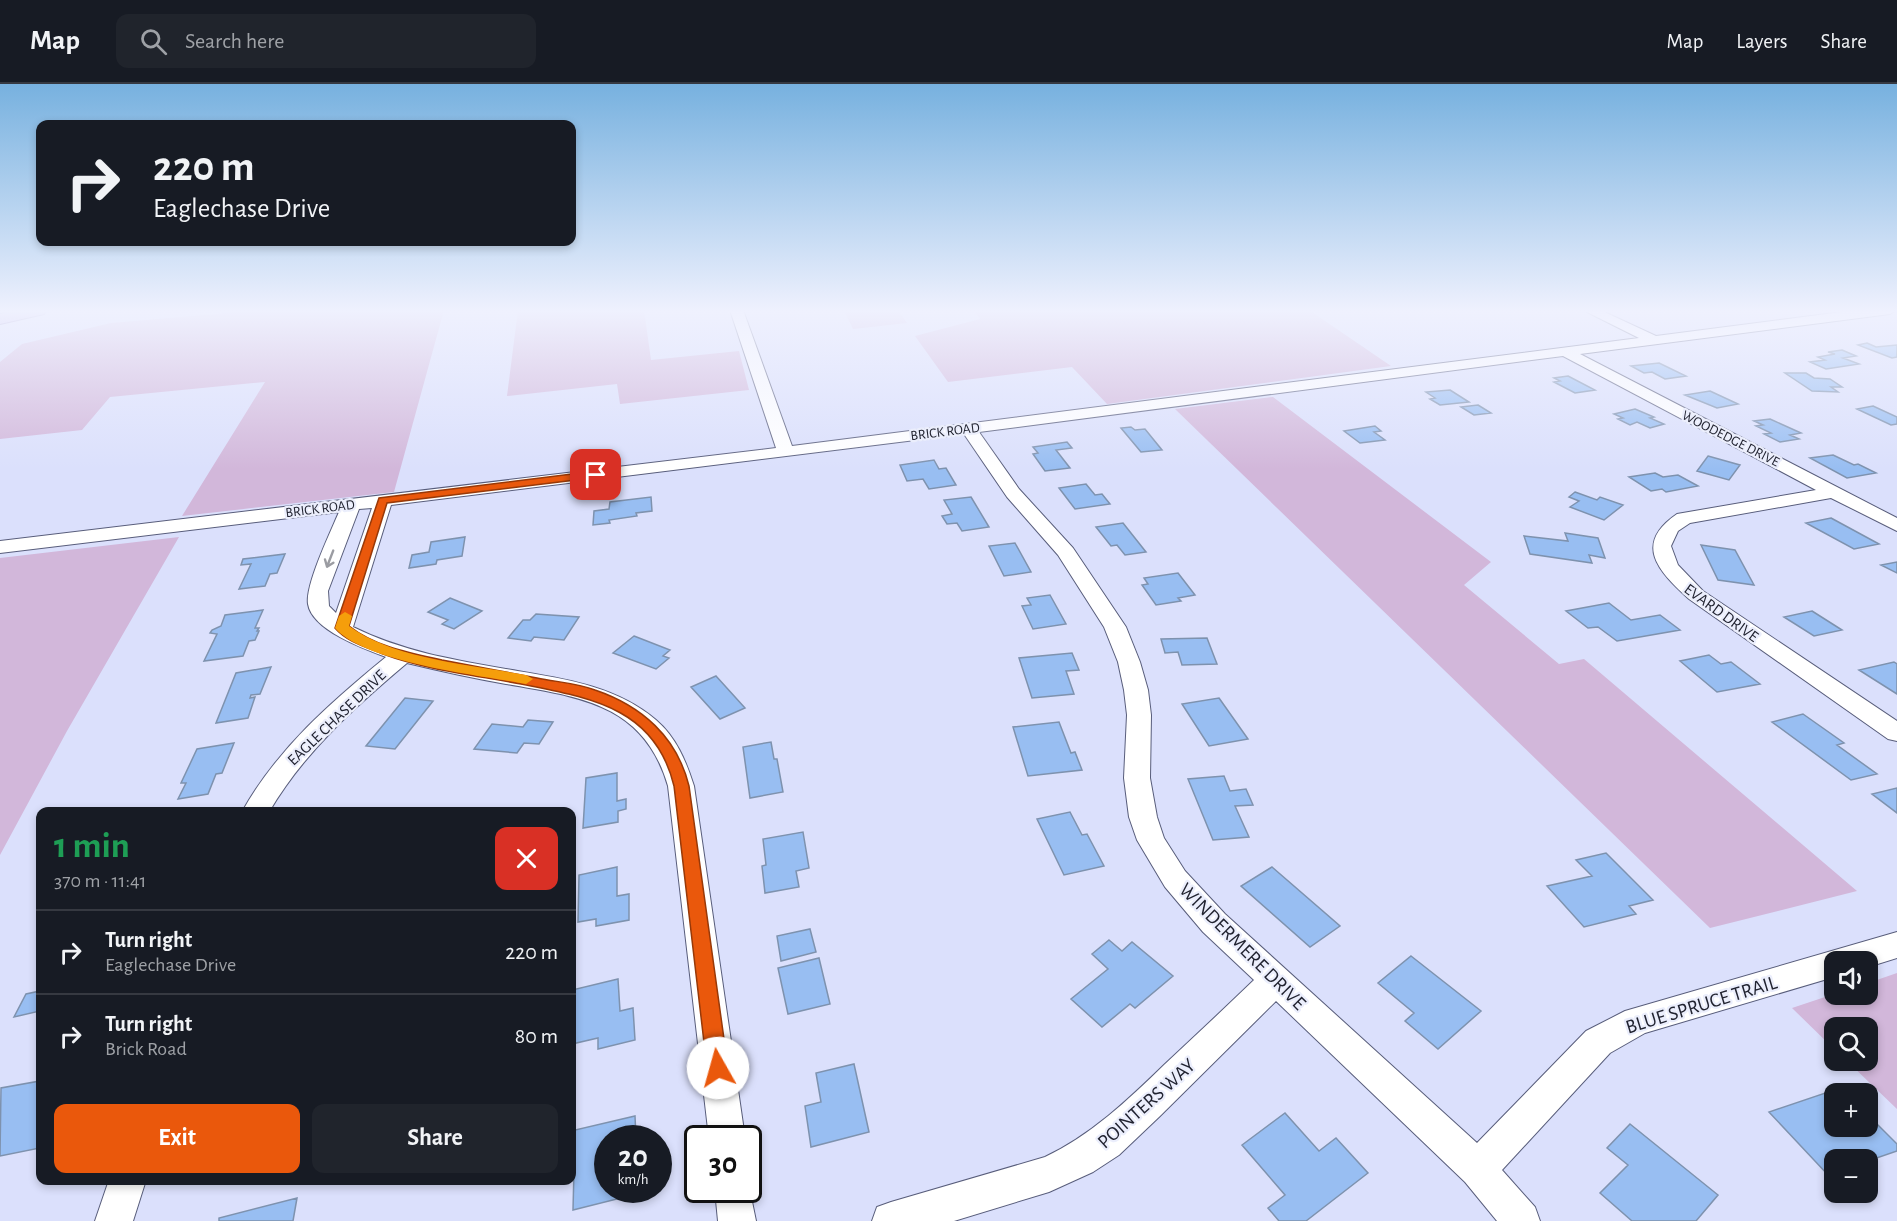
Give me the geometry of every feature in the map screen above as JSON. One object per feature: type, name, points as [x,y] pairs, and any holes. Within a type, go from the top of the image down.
[{"type":"street","points":[[755,363],[786,452]]},
{"type":"street","name":"BRICK ROAD","points":[[0,548],[786,452],[1478,363]]},
{"type":"street","name":"WOODEDGE DRIVE","points":[[1586,363],[1897,525]]},
{"type":"street","name":"WINDERMERE DRIVE","points":[[968,428],[1013,493],[1066,552],[1115,627],[1129,662],[1136,690],[1139,715],[1138,795],[1143,818],[1151,840],[1175,879],[1190,897],[1276,980],[1478,1169],[1521,1221]]},
{"type":"street","name":"EVARD DRIVE","points":[[1834,492],[1684,518],[1663,534],[1661,547],[1674,574],[1696,595],[1897,733]]},
{"type":"street","points":[[342,628],[383,501]]},
{"type":"street","points":[[351,505],[318,591],[318,606],[325,616],[358,640],[402,656],[590,693],[610,701],[643,721],[668,748],[677,767],[681,786],[725,1125]]},
{"type":"street","name":"EAGLE CHASE DRIVE","points":[[258,807],[278,774],[296,753],[368,684],[402,656]]},
{"type":"street","points":[[1878,951],[1897,945]]},
{"type":"street","name":"BLUE SPRUCE TRAIL","points":[[1478,1169],[1599,1042],[1618,1030],[1637,1021],[1824,967]]},
{"type":"street","name":"POINTERS WAY","points":[[891,1221],[1049,1174],[1080,1159],[1106,1142],[1148,1104],[1276,980]]},
{"type":"street","points":[[114,1221],[126,1185]]},
{"type":"street","points":[[735,1203],[737,1221]]},
{"type":"shaded area","points":[[0,363],[429,363],[394,492],[182,516],[265,382],[110,397],[82,430],[0,439]]},
{"type":"shaded area","points":[[511,363],[742,363],[749,390],[620,404],[617,384],[507,396]]},
{"type":"shaded area","points":[[934,363],[1387,363],[1391,366],[1107,404],[1072,367],[948,382]]},
{"type":"shaded area","points":[[1273,397],[1491,562],[1464,585],[1559,664],[1584,659],[1857,891],[1710,928],[1175,409]]},
{"type":"shaded area","points":[[179,537],[67,731],[0,855],[0,558]]},
{"type":"shaded area","points":[[1897,973],[1897,1109],[1878,1091],[1878,1083],[1870,1083],[1857,1071],[1878,1071],[1878,1017],[1824,1017],[1824,1039],[1792,1008],[1824,997],[1824,1005],[1878,1005],[1878,980]]},
{"type":"building","points":[[1659,363],[1686,376],[1665,379],[1652,372],[1644,373],[1631,366]]},
{"type":"building","points":[[1812,363],[1859,364],[1826,369]]},
{"type":"building","points":[[1785,373],[1806,373],[1814,378],[1830,379],[1842,387],[1831,387],[1838,392],[1812,391]]},
{"type":"building","points":[[1568,376],[1595,390],[1575,393],[1554,382],[1560,381],[1554,378]]},
{"type":"building","points":[[1450,390],[1469,402],[1440,405],[1430,399],[1435,398],[1426,392]]},
{"type":"building","points":[[1710,391],[1738,404],[1717,408],[1685,395]]},
{"type":"building","points":[[1478,405],[1491,413],[1474,415],[1461,407]]},
{"type":"building","points":[[1873,406],[1897,417],[1897,424],[1891,425],[1857,409]]},
{"type":"building","points":[[1635,409],[1664,424],[1650,428],[1637,422],[1630,425],[1618,419],[1623,418],[1614,414]]},
{"type":"building","points":[[1770,419],[1801,433],[1790,435],[1799,439],[1780,442],[1764,434],[1771,433],[1756,426],[1763,425],[1754,421]]},
{"type":"building","points":[[1375,426],[1381,431],[1374,432],[1385,440],[1360,443],[1344,431]]},
{"type":"building","points":[[1131,427],[1135,430],[1145,429],[1162,450],[1141,452],[1121,428]]},
{"type":"building","points":[[1067,442],[1072,448],[1056,450],[1070,468],[1045,471],[1033,454],[1038,453],[1033,447]]},
{"type":"building","points":[[1833,455],[1876,473],[1847,478],[1810,458]]},
{"type":"building","points":[[1708,456],[1740,465],[1729,480],[1697,471]]},
{"type":"building","points":[[934,460],[939,469],[946,468],[956,485],[929,489],[923,479],[907,481],[900,465]]},
{"type":"building","points":[[1655,473],[1663,477],[1678,475],[1698,486],[1666,492],[1662,489],[1651,491],[1629,477]]},
{"type":"building","points":[[1086,484],[1095,495],[1102,494],[1110,504],[1075,509],[1059,488]]},
{"type":"building","points":[[1575,492],[1597,500],[1600,497],[1623,505],[1604,520],[1570,507],[1579,501],[1569,497]]},
{"type":"building","points":[[651,497],[652,511],[636,513],[637,516],[609,520],[610,523],[593,525],[594,511],[609,509],[610,502]]},
{"type":"building","points":[[971,497],[989,527],[962,531],[957,523],[947,524],[942,516],[952,514],[944,500]]},
{"type":"building","points":[[1831,518],[1879,544],[1854,549],[1806,523]]},
{"type":"building","points":[[1123,523],[1146,552],[1125,555],[1117,545],[1111,546],[1096,527]]},
{"type":"building","points":[[1565,533],[1598,538],[1605,558],[1589,555],[1592,563],[1530,554],[1524,536],[1568,541]]},
{"type":"building","points":[[465,537],[462,556],[437,560],[436,564],[409,568],[412,555],[429,552],[431,542]]},
{"type":"building","points":[[1015,543],[1031,572],[1004,576],[989,546]]},
{"type":"building","points":[[1701,545],[1735,550],[1754,585],[1718,580]]},
{"type":"building","points":[[285,554],[277,573],[270,574],[265,586],[239,589],[251,564],[241,565],[243,559]]},
{"type":"building","points":[[1897,562],[1897,573],[1881,565]]},
{"type":"building","points":[[1178,573],[1195,595],[1178,598],[1181,601],[1156,605],[1142,585],[1148,584],[1144,578]]},
{"type":"building","points":[[1050,595],[1066,624],[1033,629],[1022,606],[1031,605],[1027,598]]},
{"type":"building","points":[[450,598],[482,611],[454,629],[442,624],[448,620],[428,612]]},
{"type":"building","points":[[1609,603],[1631,620],[1660,615],[1680,630],[1617,641],[1598,627],[1588,628],[1566,611]]},
{"type":"building","points":[[263,610],[255,628],[259,628],[257,631],[259,631],[255,640],[249,641],[243,656],[204,661],[217,634],[210,633],[221,626],[225,615]]},
{"type":"building","points":[[1812,611],[1842,630],[1814,636],[1784,617]]},
{"type":"building","points":[[536,614],[579,617],[564,640],[534,637],[531,641],[508,638],[523,620],[530,620]]},
{"type":"building","points":[[634,636],[670,650],[663,656],[669,658],[656,669],[613,653]]},
{"type":"building","points":[[1207,638],[1217,664],[1182,665],[1178,652],[1165,653],[1161,639]]},
{"type":"building","points":[[1072,653],[1079,670],[1066,671],[1074,694],[1032,698],[1019,658]]},
{"type":"building","points":[[1709,655],[1721,664],[1731,662],[1760,684],[1717,692],[1680,661]]},
{"type":"building","points":[[1894,662],[1897,664],[1897,694],[1859,670]]},
{"type":"building","points":[[271,667],[260,694],[251,695],[250,698],[255,697],[248,718],[216,723],[236,673]]},
{"type":"building","points":[[716,676],[745,708],[720,719],[691,687]]},
{"type":"building","points":[[405,698],[433,701],[395,749],[366,746]]},
{"type":"building","points":[[1219,698],[1248,739],[1209,746],[1182,704]]},
{"type":"building","points":[[1803,714],[1844,743],[1837,745],[1877,774],[1851,780],[1772,722]]},
{"type":"building","points":[[528,720],[553,722],[539,744],[524,743],[517,753],[474,749],[492,724],[523,727]]},
{"type":"building","points":[[1059,722],[1071,753],[1075,752],[1082,770],[1028,776],[1013,727]]},
{"type":"building","points":[[771,742],[774,759],[777,759],[783,792],[750,798],[743,747]]},
{"type":"building","points":[[234,743],[222,773],[216,774],[208,794],[178,799],[186,783],[181,783],[197,749]]},
{"type":"building","points":[[617,773],[617,801],[626,799],[626,809],[618,811],[618,822],[583,828],[586,778]]},
{"type":"building","points":[[1224,776],[1230,791],[1246,789],[1253,805],[1235,806],[1249,837],[1213,840],[1188,779]]},
{"type":"building","points":[[1897,788],[1897,813],[1872,794]]},
{"type":"building","points":[[1070,812],[1082,835],[1087,834],[1104,866],[1064,875],[1037,819]]},
{"type":"building","points":[[803,832],[809,868],[796,871],[799,887],[765,893],[762,866],[766,865],[763,839]]},
{"type":"building","points":[[1606,853],[1653,900],[1629,906],[1636,914],[1584,927],[1547,886],[1592,876],[1576,860]]},
{"type":"building","points":[[617,867],[617,896],[629,894],[629,920],[596,926],[596,919],[578,922],[579,875]]},
{"type":"building","points":[[1272,867],[1340,926],[1310,947],[1241,886]]},
{"type":"building","points":[[810,929],[816,952],[781,961],[777,936]]},
{"type":"building","points":[[1109,940],[1122,951],[1132,942],[1173,976],[1135,1008],[1130,1004],[1102,1027],[1071,999],[1108,969],[1092,954]]},
{"type":"building","points":[[1411,956],[1481,1011],[1438,1049],[1405,1021],[1414,1013],[1378,983]]},
{"type":"building","points":[[819,958],[830,1004],[788,1014],[778,968]]},
{"type":"building","points":[[618,979],[620,1011],[633,1008],[635,1040],[598,1049],[598,1038],[576,1043],[576,989]]},
{"type":"building","points":[[36,992],[36,1012],[14,1017],[26,994]]},
{"type":"building","points":[[854,1064],[869,1132],[811,1147],[805,1106],[821,1102],[816,1073]]},
{"type":"building","points":[[36,1082],[36,1149],[0,1156],[1,1088]]},
{"type":"building","points":[[1824,1093],[1824,1137],[1878,1137],[1878,1125],[1897,1144],[1897,1151],[1878,1158],[1878,1149],[1824,1149],[1824,1171],[1769,1112]]},
{"type":"building","points":[[1285,1113],[1319,1151],[1336,1138],[1368,1173],[1306,1221],[1279,1221],[1268,1208],[1285,1195],[1242,1145]]},
{"type":"building","points":[[635,1116],[635,1125],[596,1125]]},
{"type":"building","points":[[1630,1124],[1718,1195],[1696,1221],[1632,1221],[1600,1193],[1628,1165],[1607,1148]]},
{"type":"building","points":[[594,1126],[594,1203],[601,1203],[573,1210],[574,1185],[576,1185],[576,1130]]},
{"type":"building","points":[[297,1198],[293,1221],[219,1221],[219,1218]]},
{"type":"slow traffic","points":[[345,616],[342,628],[358,640],[402,656],[526,679]]},
{"type":"route","points":[[596,475],[383,501],[342,628],[358,640],[402,656],[566,686],[590,693],[628,711],[655,732],[668,748],[677,767],[681,786],[718,1068]]}]
